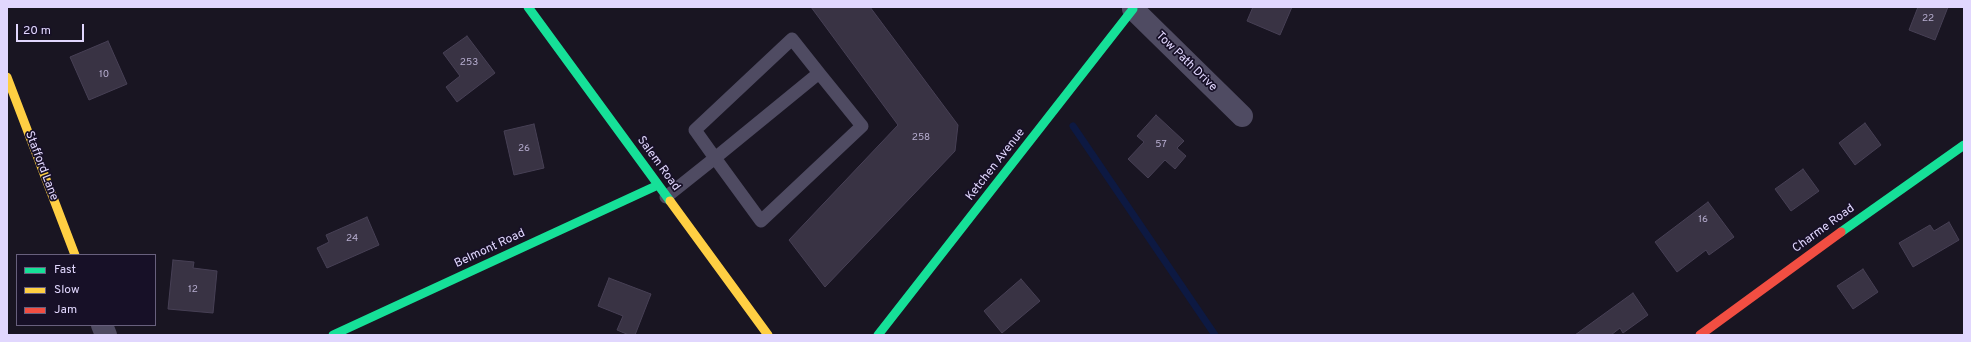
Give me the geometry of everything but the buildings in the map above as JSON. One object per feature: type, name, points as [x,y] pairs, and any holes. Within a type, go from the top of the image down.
[{"type":"street","name":"Salem Road","points":[[528,7],[768,335]]},
{"type":"street","name":"Tow Path Drive","points":[[1133,8],[1242,116]]},
{"type":"street","name":"Ketchen Avenue","points":[[878,335],[1133,8]]},
{"type":"street","name":"Stafford Lane","points":[[7,77],[76,254]]},
{"type":"street","name":"Charme Road","points":[[1700,335],[1880,203],[1964,145]]},
{"type":"street","name":"Belmont Road","points":[[333,335],[658,185]]},
{"type":"lane","points":[[792,39],[819,73],[862,126],[761,221],[695,130],[792,39]]},
{"type":"lane","points":[[666,197],[819,73]]},
{"type":"waterway","points":[[1073,126],[1215,335]]},
{"type":"traffic: fast","points":[[528,7],[670,201]]},
{"type":"traffic: fast","points":[[878,335],[1133,9]]},
{"type":"traffic: fast","points":[[1841,232],[1964,145]]},
{"type":"traffic: fast","points":[[333,335],[658,185]]},
{"type":"traffic: slow","points":[[7,77],[75,254]]},
{"type":"traffic: slow","points":[[670,201],[768,335]]},
{"type":"traffic: jam","points":[[1700,335],[1841,232]]}]
